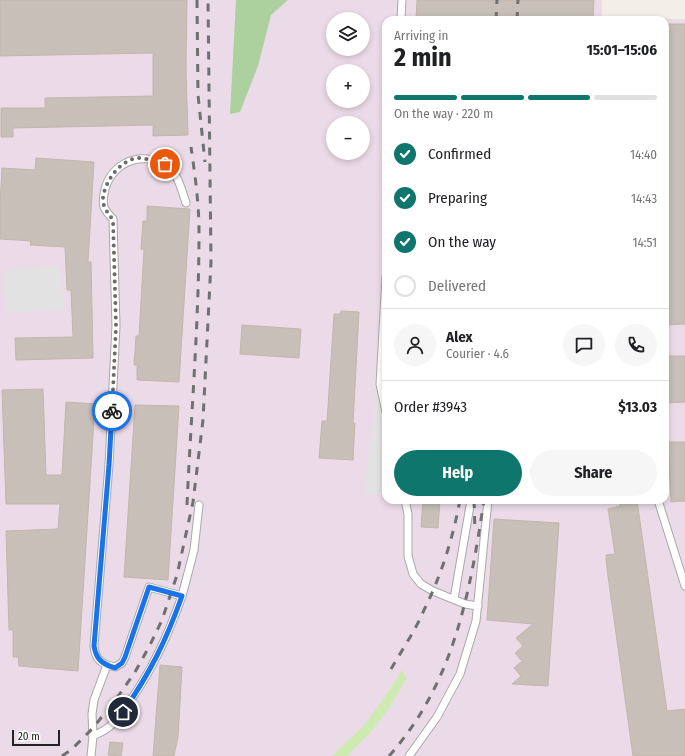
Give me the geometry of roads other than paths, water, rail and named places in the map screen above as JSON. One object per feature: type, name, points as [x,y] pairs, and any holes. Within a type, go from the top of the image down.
[{"type":"lane","points":[[401,16],[402,0]]},
{"type":"lane","points":[[182,596],[149,587],[129,647],[122,663],[115,668],[98,659],[95,654],[94,646],[109,465],[116,326],[113,220],[104,206],[103,198],[106,185],[114,173],[123,163],[138,158],[153,160],[165,164],[174,173],[186,203]]},
{"type":"lane","points":[[382,349],[380,384],[382,393]]},
{"type":"lane","points":[[93,736],[102,732],[112,724],[138,691],[160,652],[171,628],[182,596],[194,550],[199,504]]},
{"type":"lane","points":[[406,504],[408,514],[408,556],[413,574],[421,584],[454,600],[465,604],[478,606]]},
{"type":"lane","points":[[454,600],[470,504]]},
{"type":"lane","points":[[409,756],[437,717],[460,674],[476,621],[488,504]]},
{"type":"lane","points":[[659,504],[685,586]]},
{"type":"lane","points":[[91,756],[93,736],[92,714],[94,700],[107,665]]},
{"type":"railway","points":[[197,0],[198,95],[205,162]]},
{"type":"railway","points":[[62,756],[71,750],[93,728],[135,672],[150,645],[162,620],[177,575],[193,502],[203,420],[211,262],[208,0]]},
{"type":"railway","points":[[496,16],[497,0]]},
{"type":"railway","points":[[517,16],[518,0]]},
{"type":"railway","points":[[187,505],[199,266],[198,210],[191,147]]},
{"type":"railway","points":[[391,669],[417,625],[436,584],[450,543],[459,504]]},
{"type":"railway","points":[[474,504],[475,532]]},
{"type":"railway","points":[[389,756],[411,728],[429,698],[444,667],[456,636],[465,603],[479,535],[483,504]]}]
